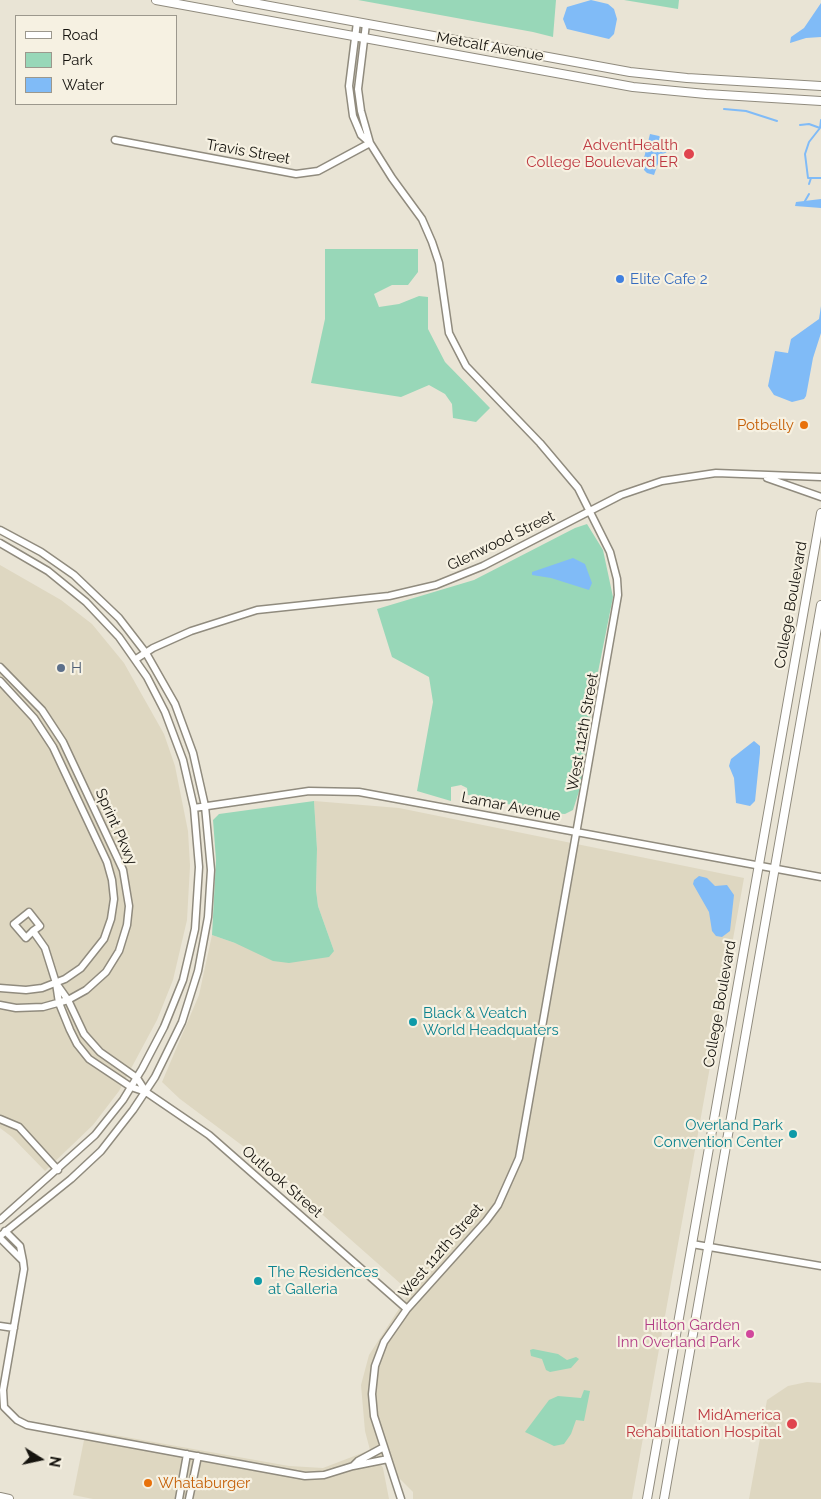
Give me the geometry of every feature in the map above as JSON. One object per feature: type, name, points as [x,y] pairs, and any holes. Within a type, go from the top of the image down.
[{"type":"main road","name":"Metcalf Avenue","points":[[156,0],[633,87],[706,94],[821,101]]},
{"type":"main road","name":"Metcalf Avenue","points":[[237,0],[630,72],[821,86]]},
{"type":"main road","name":"College Boulevard","points":[[646,1499],[821,513]]},
{"type":"main road","name":"College Boulevard","points":[[664,1499],[776,870],[821,605]]},
{"type":"main road","points":[[0,1497],[10,1499]]},
{"type":"street","name":"West 112th Street","points":[[357,22],[359,37]]},
{"type":"street","name":"West 112th Street","points":[[366,24],[359,37],[350,72],[351,101],[357,127],[361,135],[370,142],[392,178],[422,219],[432,242],[438,263],[447,326],[457,352],[479,382],[562,467],[578,488],[614,563],[618,595],[523,1141],[514,1173],[502,1197],[486,1221],[407,1309],[384,1342],[375,1366],[372,1394],[373,1409],[399,1498]]},
{"type":"street","name":"Travis Street","points":[[115,140],[296,174],[318,171],[370,142]]},
{"type":"street","name":"Glenwood Street","points":[[136,659],[191,631],[258,610],[389,596],[436,585],[478,569],[589,510],[629,492],[675,478],[716,474],[821,476]]},
{"type":"street","name":"Glenwood Street","points":[[761,476],[821,497]]},
{"type":"street","points":[[0,530],[41,552],[74,576],[119,618],[146,653],[166,688],[182,722],[195,762],[205,806],[210,855],[210,885],[201,962],[177,1034],[146,1092],[101,1151],[71,1179],[2,1235],[20,1246],[24,1269],[2,1400],[4,1407],[17,1420],[27,1425],[305,1476],[324,1475],[353,1466],[388,1459]]},
{"type":"street","points":[[0,543],[27,557],[66,584],[100,616],[136,659],[157,695],[172,728],[185,768],[194,808],[199,874],[192,944],[183,980],[171,1011],[137,1078],[95,1135],[0,1220]]},
{"type":"street","name":"Sprint Pkwy","points":[[0,667],[34,700],[58,733],[118,860],[128,890],[127,925],[115,958],[93,985],[59,1004],[26,1008],[0,1005]]},
{"type":"street","name":"Sprint Pkwy","points":[[0,681],[24,705],[48,738],[107,862],[112,880],[113,910],[104,939],[81,968],[56,983],[26,990],[0,988]]},
{"type":"street","name":"Lamar Avenue","points":[[194,808],[309,791],[359,792],[821,877]]},
{"type":"street","points":[[33,932],[45,948],[56,983],[59,1004],[70,1030],[83,1052],[97,1065],[131,1087]]},
{"type":"street","points":[[56,983],[68,1000],[79,1025],[91,1042],[105,1056],[137,1078],[146,1092]]},
{"type":"street","name":"Outlook Street","points":[[131,1087],[146,1092],[221,1146],[407,1309]]},
{"type":"street","points":[[0,1119],[19,1127],[58,1170]]},
{"type":"street","points":[[692,1244],[821,1266]]},
{"type":"street","points":[[0,1326],[14,1328]]},
{"type":"street","points":[[353,1466],[358,1461],[384,1447]]},
{"type":"street","points":[[179,1499],[187,1454]]},
{"type":"street","points":[[189,1499],[198,1456]]},
{"type":"shaded area","points":[[0,565],[61,600],[92,624],[124,663],[164,734],[175,766],[188,831],[190,866],[187,920],[173,980],[157,1020],[119,1091],[93,1125],[45,1171],[12,1137],[0,1128]]},
{"type":"shaded area","points":[[314,801],[399,808],[744,878],[632,1499],[413,1499],[413,1492],[373,1452],[383,1468],[389,1499],[93,1499],[73,1495],[86,1430],[289,1466],[323,1468],[370,1450],[365,1431],[361,1385],[369,1355],[410,1292],[255,1155],[180,1099],[162,1082],[199,995],[212,935],[235,943],[334,951],[318,906]]},
{"type":"shaded area","name":"MidAmerica Rehabilitation Hospital","points":[[807,1382],[821,1383],[821,1499],[749,1499],[767,1400],[788,1386]]},
{"type":"green space","points":[[358,0],[556,0],[553,37],[533,32]]},
{"type":"green space","points":[[624,0],[679,0],[678,9]]},
{"type":"green space","points":[[325,249],[418,249],[418,272],[408,285],[392,285],[374,294],[379,307],[399,304],[419,296],[428,297],[428,329],[445,362],[490,408],[476,422],[453,418],[452,404],[445,394],[429,385],[401,397],[311,383],[325,319]]},
{"type":"green space","points":[[587,524],[603,550],[613,597],[593,697],[581,785],[573,810],[565,814],[549,813],[516,806],[468,795],[467,788],[461,785],[451,787],[451,801],[417,791],[433,702],[429,677],[392,657],[377,609],[474,580],[575,528]]},
{"type":"green space","points":[[314,801],[318,906],[334,951],[329,957],[289,963],[273,961],[235,943],[212,935],[216,860],[213,820],[219,814]]},
{"type":"green space","points":[[530,1350],[558,1354],[567,1360],[576,1357],[579,1359],[571,1368],[550,1372],[546,1370],[542,1359],[531,1356]]},
{"type":"green space","points":[[584,1390],[590,1391],[584,1421],[576,1420],[571,1434],[564,1444],[554,1446],[525,1432],[549,1400],[558,1396],[581,1398]]},
{"type":"water","points":[[591,0],[608,4],[614,9],[617,19],[614,34],[609,39],[567,29],[563,19],[567,7]]},
{"type":"water","points":[[821,3],[821,37],[806,38],[790,43],[791,37],[804,28]]},
{"type":"water","points":[[650,134],[659,136],[669,147],[667,152],[661,155],[654,175],[644,170],[644,158]]},
{"type":"water","points":[[821,199],[821,208],[795,206],[796,202]]},
{"type":"water","points":[[821,306],[821,333],[813,358],[806,396],[804,399],[792,402],[774,395],[768,386],[775,351],[788,353],[791,339],[819,319]]},
{"type":"water","points":[[573,558],[585,564],[592,583],[589,590],[551,578],[532,575],[532,572]]},
{"type":"water","points":[[754,741],[760,746],[760,753],[755,801],[750,806],[736,803],[734,778],[729,766],[731,759]]},
{"type":"water","points":[[699,876],[707,878],[715,886],[727,885],[734,895],[730,931],[722,937],[716,936],[712,931],[709,912],[693,884],[694,880]]},
{"type":"waterway","points":[[724,109],[746,111],[777,121]]},
{"type":"waterway","points":[[821,120],[820,128],[809,142],[805,154],[808,178],[821,178]]},
{"type":"waterway","points":[[800,125],[809,124],[820,128]]},
{"type":"waterway","points":[[809,184],[811,178]]},
{"type":"waterway","points":[[805,201],[809,194]]},
{"type":"place","name":"AdventHealth College Boulevard ER","points":[[689,154]]},
{"type":"place","name":"Elite Cafe 2","points":[[620,279]]},
{"type":"place","name":"Potbelly","points":[[804,425]]},
{"type":"place","name":"H","points":[[61,668]]},
{"type":"place","name":"Black & Veatch World Headquaters","points":[[413,1022]]},
{"type":"place","name":"Overland Park Convention Center","points":[[793,1134]]},
{"type":"place","name":"The Residences at Galleria","points":[[258,1281]]},
{"type":"place","name":"Hilton Garden Inn Overland Park","points":[[750,1334]]},
{"type":"place","name":"MidAmerica Rehabilitation Hospital","points":[[792,1424]]},
{"type":"place","name":"Whataburger","points":[[148,1483]]}]
